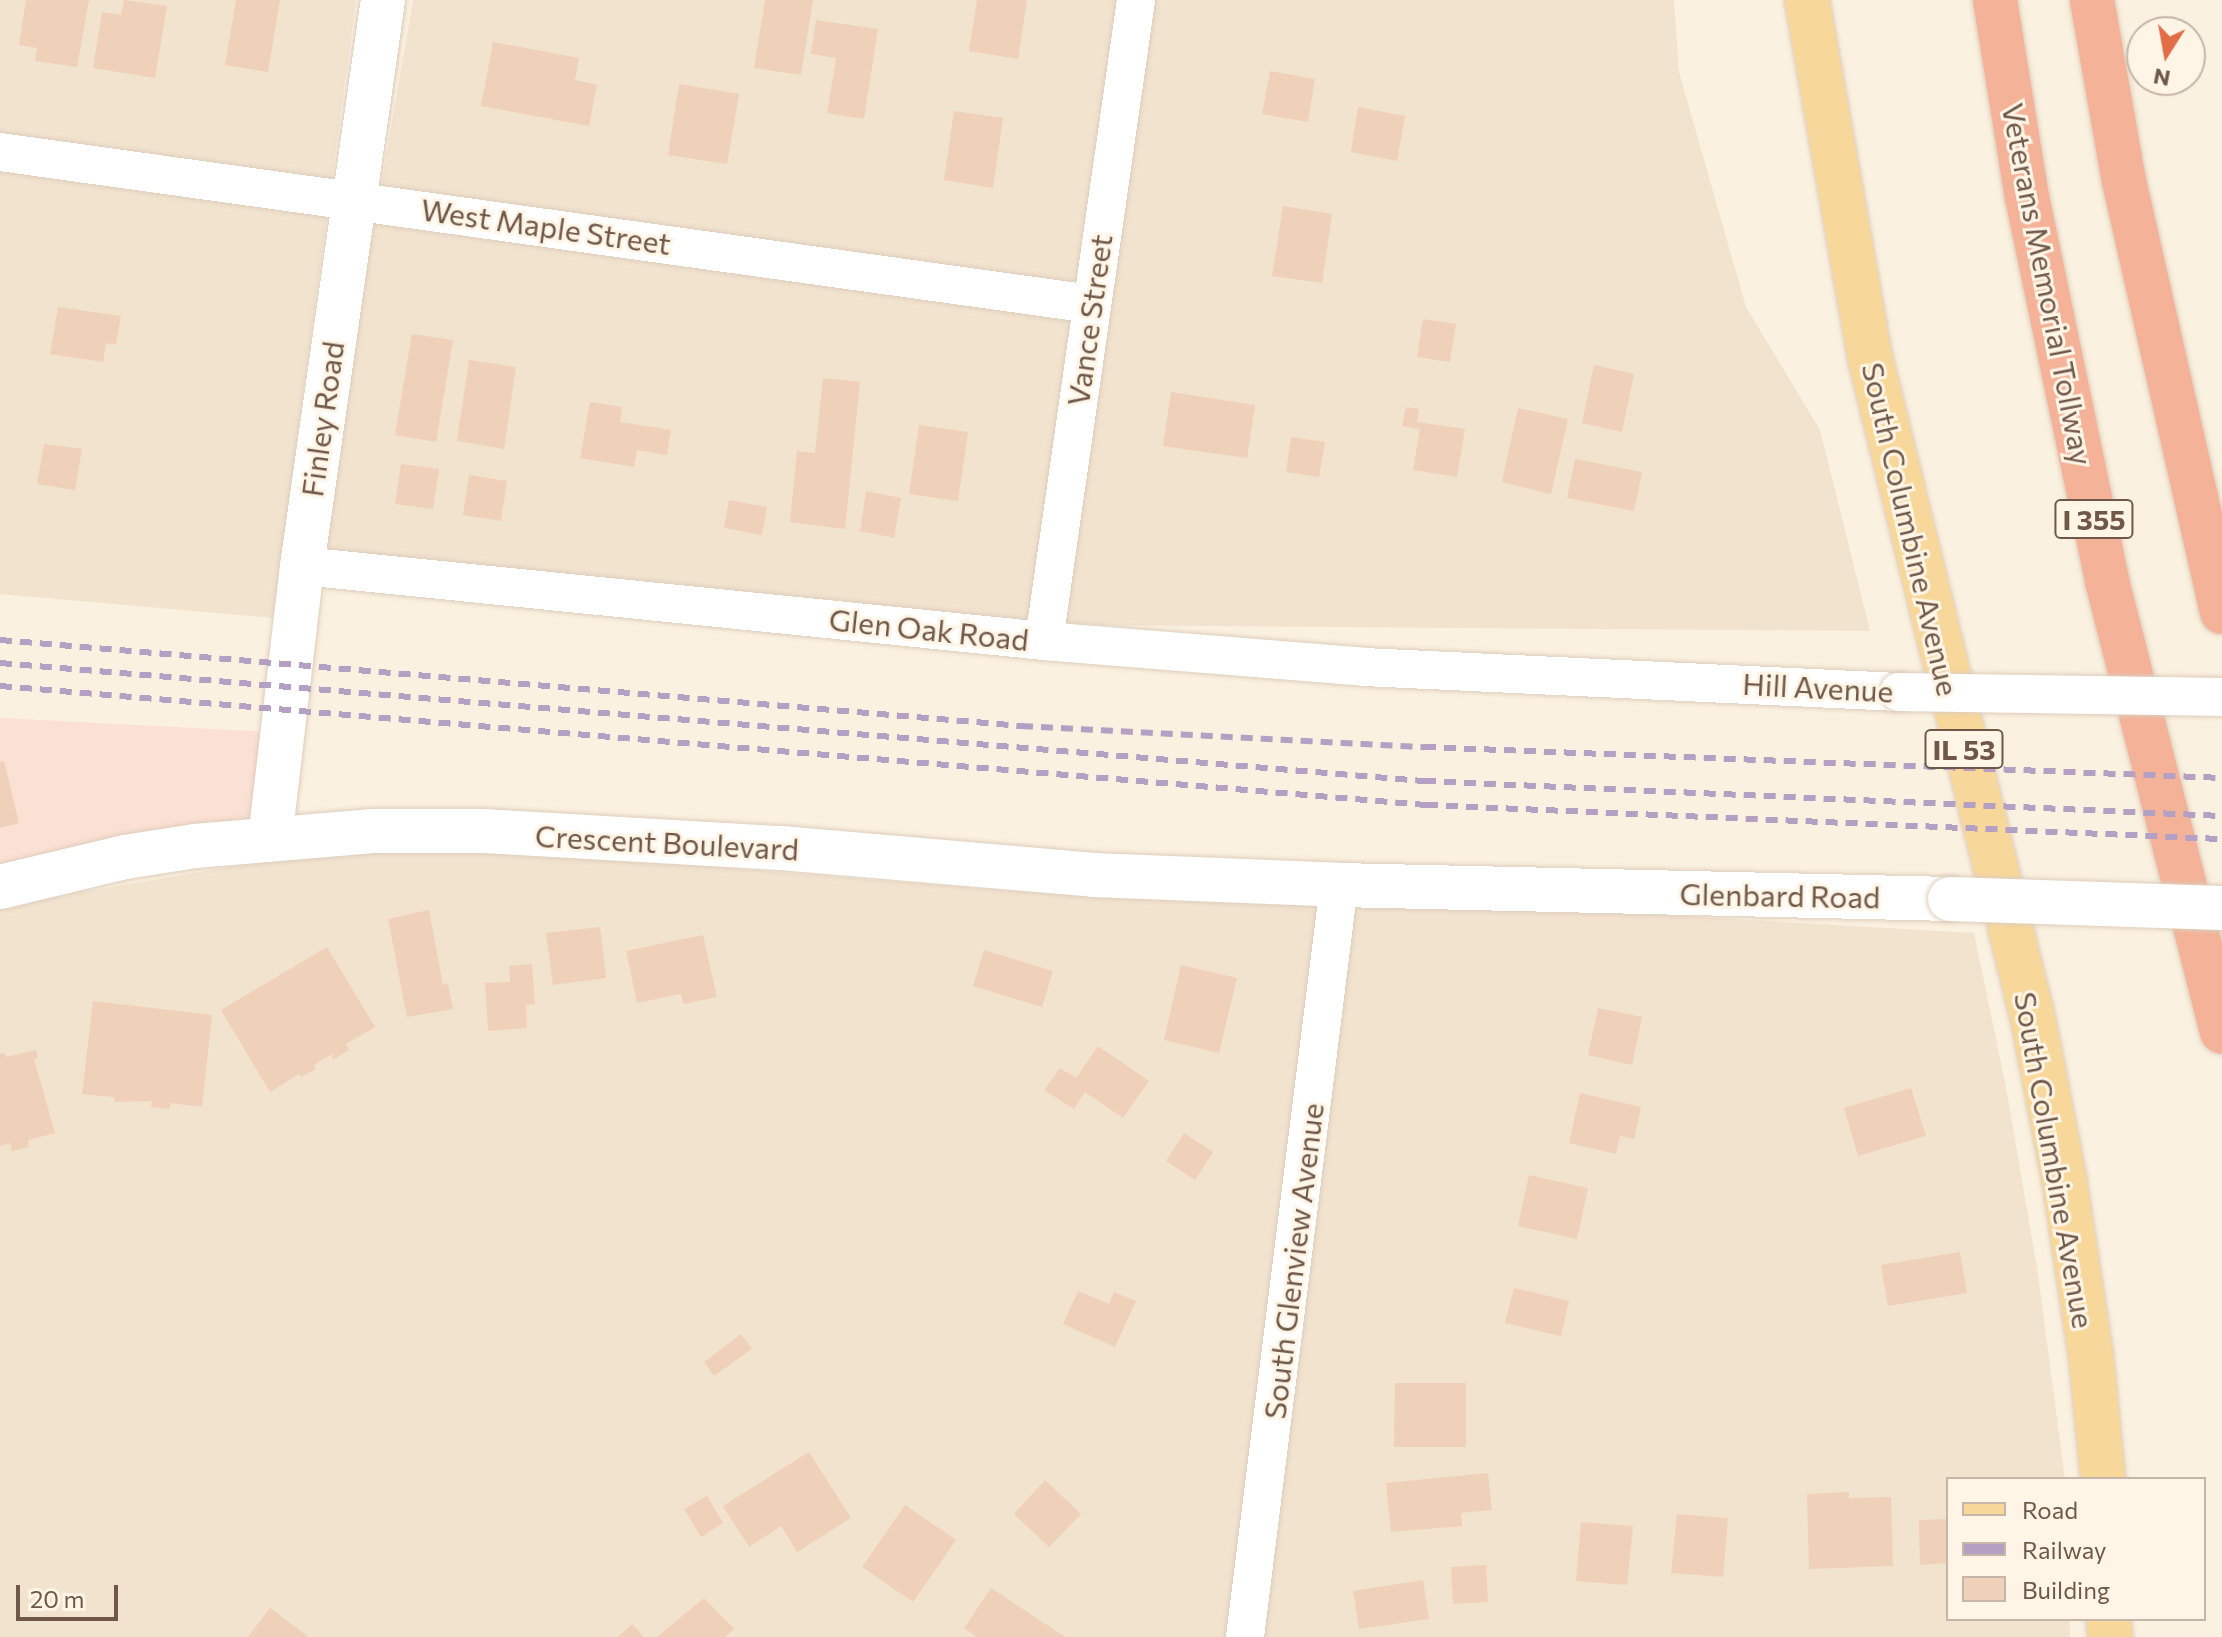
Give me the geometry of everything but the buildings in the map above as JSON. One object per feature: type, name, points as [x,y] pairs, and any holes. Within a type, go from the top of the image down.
[{"type":"highway","name":"Veterans Memorial Tollway","points":[[1995,0],[2027,197],[2107,581],[2222,1032]]},
{"type":"highway","points":[[2092,0],[2124,181],[2222,612]]},
{"type":"main road","name":"South Columbine Avenue","points":[[1807,0],[1869,353],[2036,1034],[2064,1178],[2091,1356],[2103,1477]]},
{"type":"street","name":"Finley Road","points":[[270,839],[302,566],[383,0]]},
{"type":"street","name":"Vance Street","points":[[1044,641],[1136,0]]},
{"type":"street","name":"West Maple Street","points":[[0,152],[353,198],[1091,304]]},
{"type":"street","name":"Glen Oak Road","points":[[302,566],[1044,641],[1364,667],[1558,674]]},
{"type":"street","name":"Hill Avenue","points":[[1558,674],[1899,692],[2222,697]]},
{"type":"street","name":"Crescent Boulevard","points":[[0,887],[125,857],[270,839],[373,831],[483,831],[781,848],[1094,875],[1339,885]]},
{"type":"street","name":"Glenbard Road","points":[[1339,885],[2222,908]]},
{"type":"street","name":"South Glenview Avenue","points":[[1245,1637],[1339,885]]},
{"type":"shaded area","points":[[0,0],[356,0],[273,618],[0,594]]},
{"type":"shaded area","points":[[413,0],[1119,0],[1033,625],[318,554]]},
{"type":"shaded area","points":[[1152,0],[1674,0],[1679,72],[1746,307],[1820,430],[1870,631],[1058,625]]},
{"type":"shaded area","points":[[0,718],[270,732],[260,826],[0,879]]},
{"type":"shaded area","points":[[478,848],[1049,894],[1523,907],[1974,933],[2006,1087],[2038,1274],[2065,1477],[1946,1477],[1946,1621],[2070,1621],[2070,1637],[0,1637],[0,906],[295,856]]},
{"type":"railway","points":[[0,640],[1021,726],[1424,747],[2222,778]]},
{"type":"railway","points":[[0,663],[1424,781],[2222,816]]},
{"type":"railway","points":[[0,686],[1426,805],[2222,839]]}]
